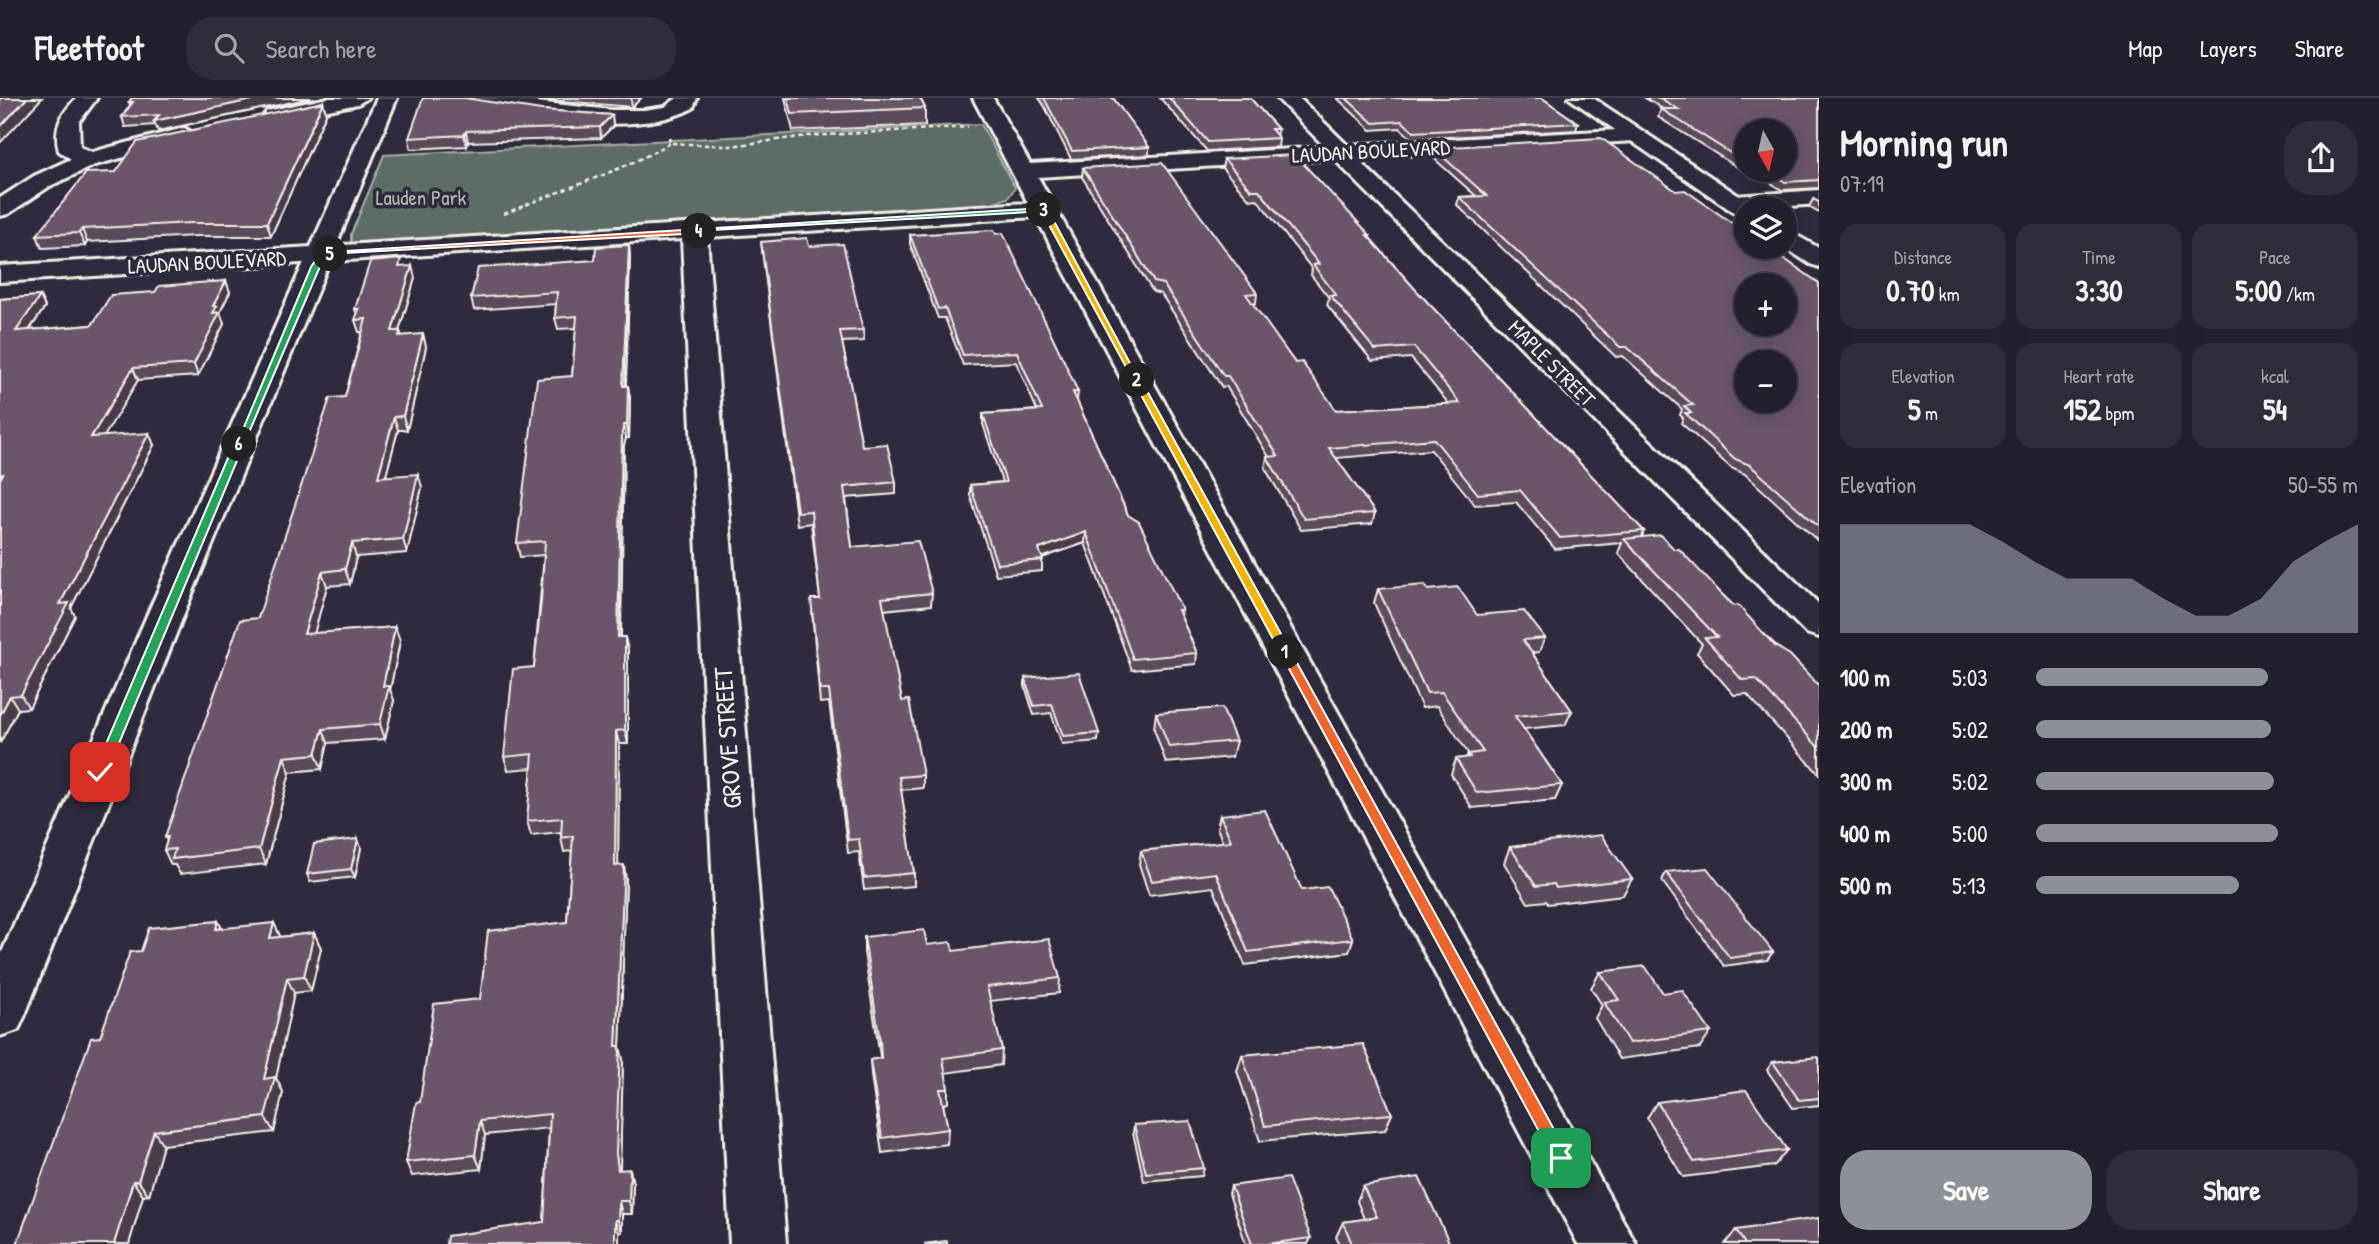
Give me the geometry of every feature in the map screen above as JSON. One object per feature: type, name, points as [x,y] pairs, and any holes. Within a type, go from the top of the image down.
[{"type":"street","points":[[87,98],[67,124],[64,134],[70,151],[87,158]]},
{"type":"street","points":[[251,120],[358,98]]},
{"type":"street","points":[[0,1015],[167,611],[387,98]]},
{"type":"street","points":[[454,98],[668,125],[683,108],[687,98]]},
{"type":"street","points":[[983,98],[1608,1244]]},
{"type":"street","name":"MAPLE STREET","points":[[1287,98],[1348,163],[1819,625]]},
{"type":"street","points":[[1579,98],[1734,201]]},
{"type":"street","points":[[0,209],[31,187],[87,158],[199,130]]},
{"type":"street","name":"LAUDAN BOULEVARD","points":[[1023,171],[1635,135]]},
{"type":"street","points":[[1797,200],[1819,197]]},
{"type":"street","name":"LAUDAN BOULEVARD","points":[[0,274],[1044,209]]},
{"type":"street","name":"GROVE STREET","points":[[694,232],[758,1244]]},
{"type":"street","points":[[1797,244],[1819,259]]},
{"type":"path","points":[[668,125],[670,143]]},
{"type":"path","points":[[499,216],[573,184],[639,161],[670,143],[730,146],[808,136],[976,127]]},
{"type":"green space","name":"Lauden Park","points":[[981,124],[1015,188],[1008,198],[977,207],[351,244],[351,234],[384,155]]},
{"type":"building","points":[[0,98],[27,98],[0,127]]},
{"type":"building","points":[[132,98],[261,98],[154,121],[159,115],[122,117],[133,102],[129,102]]},
{"type":"building","points":[[423,98],[465,98],[541,110],[612,115],[600,127],[466,131],[464,135],[409,138]]},
{"type":"building","points":[[788,98],[920,98],[925,108],[792,114]]},
{"type":"building","points":[[1044,98],[1113,98],[1149,147],[1072,151]]},
{"type":"building","points":[[1169,98],[1250,98],[1278,129],[1271,129],[1279,138],[1208,142]]},
{"type":"building","points":[[1346,98],[1542,98],[1578,123],[1414,132],[1402,121],[1373,123]]},
{"type":"building","points":[[1660,98],[1819,98],[1819,180],[1797,181],[1797,119],[1734,119],[1734,155],[1661,109],[1678,109]]},
{"type":"building","points":[[323,102],[267,223],[191,223],[82,229],[79,233],[37,235],[86,173],[116,172],[137,142]]},
{"type":"building","points":[[1601,138],[1676,191],[1685,190],[1734,225],[1734,259],[1784,259],[1819,283],[1819,527],[1750,465],[1735,459],[1685,413],[1691,413],[1684,406],[1693,405],[1627,347],[1620,347],[1459,197],[1487,196],[1433,148]]},
{"type":"building","points":[[1295,155],[1370,235],[1367,235],[1415,289],[1644,531],[1560,538],[1520,490],[1478,494],[1434,439],[1329,448],[1375,513],[1304,519],[1267,457],[1278,456],[1228,376],[1224,376],[1163,284],[1154,282],[1083,168],[1162,163],[1257,293],[1246,294],[1295,363],[1302,362],[1336,410],[1460,403],[1414,347],[1375,350],[1330,295],[1336,295],[1313,265],[1319,264],[1259,190],[1251,190],[1224,159]]},
{"type":"building","points":[[994,230],[996,234],[1003,233],[1078,392],[1073,392],[1128,515],[1139,522],[1182,610],[1178,610],[1197,653],[1133,659],[1086,532],[1039,549],[1043,560],[997,564],[970,485],[1006,482],[983,414],[1042,410],[1017,352],[963,355],[945,308],[938,309],[910,235]]},
{"type":"building","points":[[807,238],[809,246],[843,244],[863,330],[840,331],[862,446],[887,444],[896,482],[844,487],[852,547],[918,541],[932,593],[882,598],[902,701],[909,700],[923,775],[899,777],[914,873],[864,878],[859,839],[848,840],[829,690],[820,690],[811,599],[820,599],[811,511],[797,512],[761,242]]},
{"type":"building","points":[[629,245],[623,386],[628,386],[627,425],[624,425],[622,432],[618,637],[625,637],[625,730],[616,731],[615,866],[624,865],[616,1046],[620,1046],[616,1154],[618,1170],[630,1169],[629,1201],[619,1201],[618,1220],[615,1220],[615,1244],[446,1244],[447,1236],[544,1222],[550,1114],[480,1121],[475,1155],[406,1162],[416,1103],[420,1102],[434,1004],[480,999],[488,931],[567,922],[573,836],[561,838],[562,818],[527,821],[533,754],[504,757],[513,669],[534,667],[541,601],[545,541],[517,543],[537,379],[572,376],[577,316],[555,318],[557,292],[471,298],[478,268],[595,260],[596,247]]},
{"type":"building","points":[[401,259],[399,267],[412,266],[392,331],[400,331],[399,336],[423,334],[403,416],[394,417],[378,477],[418,474],[403,539],[352,543],[345,569],[322,572],[304,634],[395,627],[383,686],[389,686],[380,724],[323,729],[316,754],[284,757],[259,849],[172,859],[175,849],[164,850],[168,837],[165,837],[240,620],[258,618],[330,398],[345,397],[366,319],[355,320],[359,309],[355,309],[370,262]]},
{"type":"building","points":[[226,281],[213,306],[217,306],[213,313],[220,312],[194,364],[133,368],[91,437],[149,433],[60,604],[69,603],[21,695],[10,696],[0,715],[0,479],[3,474],[0,475],[0,299],[40,296],[16,331],[92,325],[111,295],[155,292],[159,286]]},
{"type":"building","points":[[1661,535],[1674,549],[1679,549],[1733,606],[1738,605],[1775,646],[1790,655],[1819,686],[1819,748],[1756,679],[1742,680],[1705,638],[1717,637],[1624,539]]},
{"type":"building","points":[[1425,585],[1428,590],[1458,587],[1477,615],[1524,611],[1545,638],[1523,640],[1572,711],[1515,716],[1562,785],[1477,793],[1456,759],[1483,752],[1442,692],[1427,693],[1378,589]]},
{"type":"building","points":[[1079,673],[1099,733],[1063,736],[1052,704],[1034,706],[1025,678]]},
{"type":"building","points":[[1222,708],[1236,741],[1169,747],[1156,713]]},
{"type":"building","points":[[1265,810],[1302,890],[1328,887],[1353,939],[1248,952],[1216,873],[1152,881],[1141,851],[1231,841],[1220,815]]},
{"type":"building","points":[[1601,835],[1632,879],[1556,888],[1554,884],[1536,886],[1510,847]]},
{"type":"building","points":[[358,839],[351,869],[307,874],[314,844]]},
{"type":"building","points":[[1707,868],[1773,952],[1730,958],[1666,872]]},
{"type":"building","points":[[218,921],[216,929],[274,923],[270,938],[314,933],[304,976],[287,978],[264,1079],[275,1077],[265,1117],[154,1131],[138,1181],[133,1181],[114,1244],[17,1244],[91,1038],[100,1037],[130,952],[141,951],[149,928]]},
{"type":"building","points":[[924,930],[927,945],[951,942],[953,951],[1049,939],[1060,978],[987,987],[1002,1050],[943,1058],[948,1089],[940,1089],[948,1129],[882,1138],[870,1060],[881,1058],[880,1041],[864,937]]},
{"type":"building","points":[[1645,966],[1663,993],[1682,990],[1711,1032],[1629,1043],[1604,1002],[1619,1000],[1600,972]]},
{"type":"building","points":[[1363,1044],[1392,1114],[1265,1126],[1242,1055]]},
{"type":"building","points":[[1818,1057],[1819,1098],[1799,1100],[1773,1062]]},
{"type":"building","points":[[1746,1090],[1787,1150],[1694,1162],[1657,1102]]},
{"type":"building","points":[[1190,1121],[1204,1168],[1146,1173],[1134,1125]]},
{"type":"building","points":[[1419,1177],[1450,1244],[1352,1244],[1343,1222],[1377,1217],[1363,1186]]},
{"type":"building","points":[[1288,1178],[1311,1238],[1252,1244],[1231,1186]]},
{"type":"building","points":[[1819,1218],[1819,1244],[1745,1244],[1736,1230]]},
{"type":"building","points":[[947,1241],[947,1244],[924,1244]]},
{"type":"route","points":[[100,772],[321,255],[1044,209],[1561,1158]]}]
